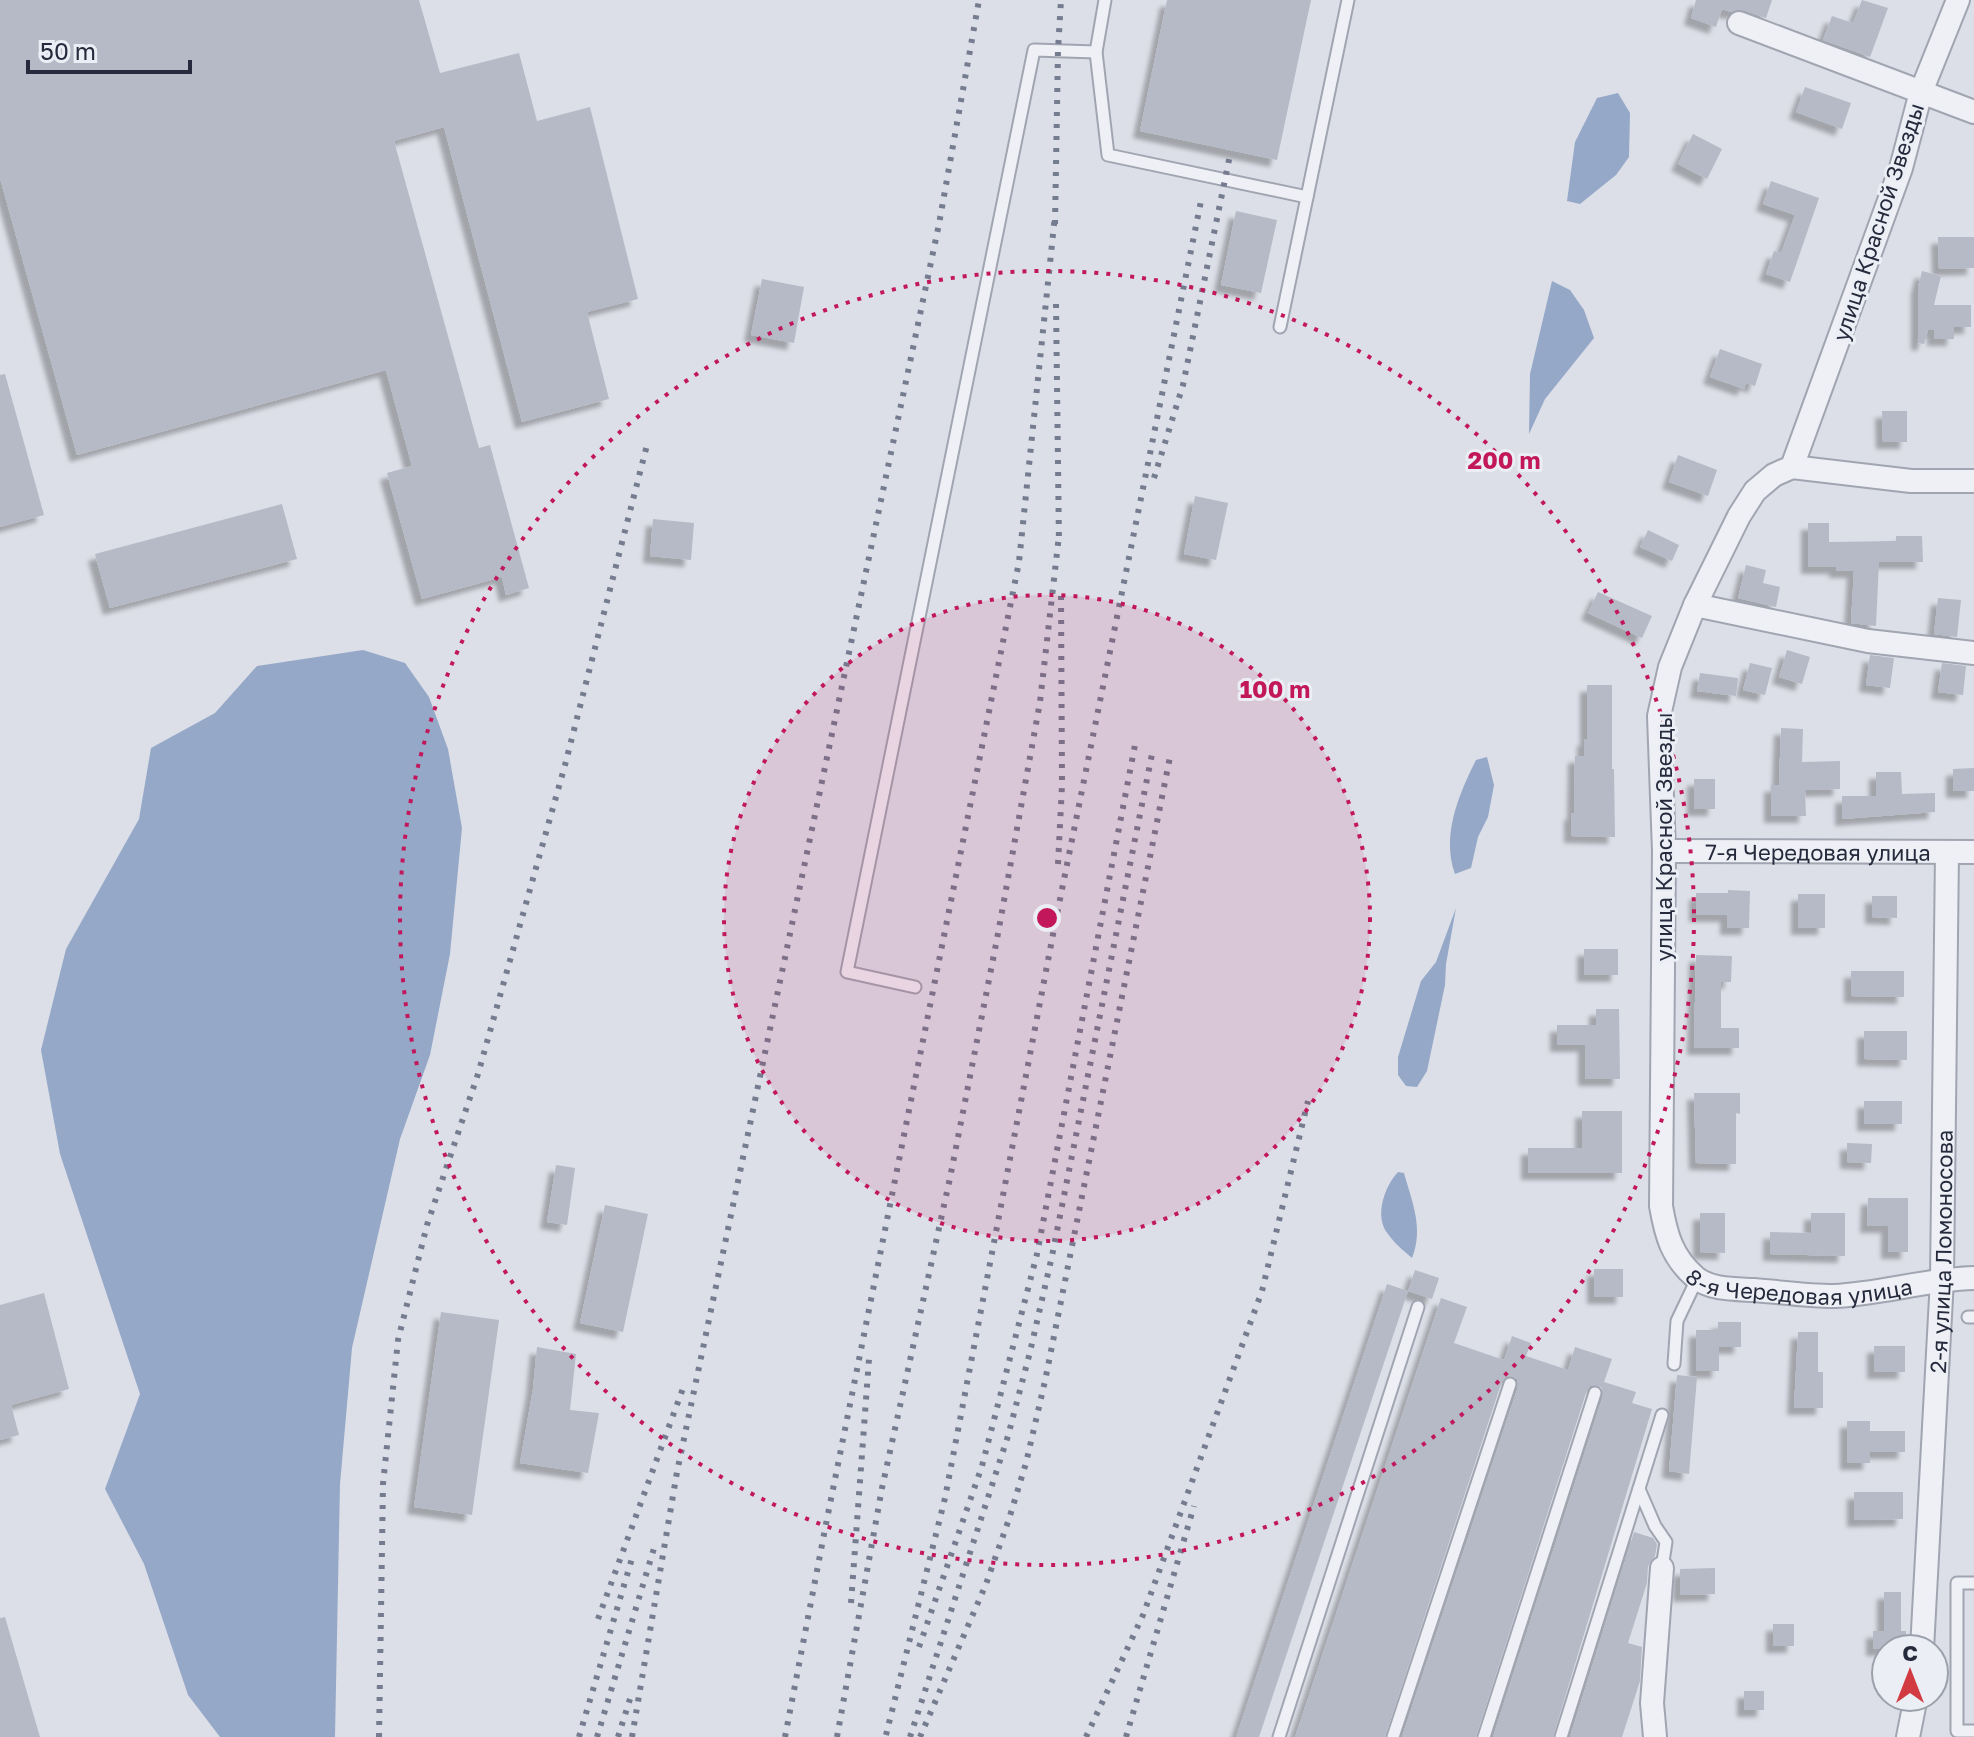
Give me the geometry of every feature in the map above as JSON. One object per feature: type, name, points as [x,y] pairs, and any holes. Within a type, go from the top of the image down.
[{"type":"street","name":"улица Красной Звезды","points":[[1681,1260],[1666,1237],[1661,1206],[1664,851],[1659,716],[1670,667],[1695,605],[1739,516],[1755,491],[1774,475],[1792,467],[1901,168],[1921,92],[1958,0]]},
{"type":"street","points":[[1739,23],[1974,112]]},
{"type":"street","points":[[1792,467],[1911,481],[1974,481]]},
{"type":"street","points":[[1695,605],[1868,641],[1974,653]]},
{"type":"street","name":"7-я Чередовая улица","points":[[1664,851],[1974,852]]},
{"type":"street","name":"2-я улица Ломоносова","points":[[1923,1633],[1942,1279],[1947,852]]},
{"type":"street","name":"8-я Чередовая улица","points":[[1681,1260],[1697,1279],[1721,1288],[1833,1296],[1886,1291],[1942,1279],[1974,1278]]},
{"type":"street","points":[[1655,1737],[1652,1703],[1662,1568]]},
{"type":"street","points":[[1908,1737],[1913,1713]]},
{"type":"lane","points":[[1105,0],[1096,52],[1108,155],[1307,197]]},
{"type":"lane","points":[[1280,327],[1348,0]]},
{"type":"lane","points":[[915,987],[847,972],[850,956],[1034,50],[1096,52]]},
{"type":"lane","points":[[1674,1364],[1677,1321],[1697,1279]]},
{"type":"lane","points":[[1279,1737],[1418,1307]]},
{"type":"lane","points":[[1393,1737],[1510,1384]]},
{"type":"lane","points":[[1484,1737],[1595,1393]]},
{"type":"lane","points":[[1561,1737],[1662,1415]]},
{"type":"lane","points":[[1639,1489],[1655,1526],[1666,1542],[1662,1568]]},
{"type":"lane","points":[[1974,1583],[1957,1583],[1957,1731],[1974,1731]]},
{"type":"water","points":[[1618,93],[1630,113],[1629,157],[1616,175],[1580,204],[1567,201],[1575,142],[1597,98]]},
{"type":"water","points":[[1552,281],[1570,290],[1584,310],[1594,338],[1545,399],[1529,434],[1530,374]]},
{"type":"water","points":[[363,650],[405,663],[429,697],[448,749],[462,828],[450,954],[430,1055],[400,1139],[352,1348],[340,1484],[335,1737],[220,1737],[188,1695],[144,1564],[105,1489],[140,1394],[60,1154],[41,1050],[66,949],[139,819],[151,748],[215,713],[257,666]]},
{"type":"water","points":[[1487,757],[1494,785],[1488,817],[1478,837],[1471,868],[1455,874],[1450,845],[1454,816],[1476,760]]},
{"type":"water","points":[[1456,908],[1445,985],[1427,1071],[1417,1087],[1406,1086],[1398,1075],[1398,1057],[1421,981],[1436,962]]},
{"type":"water","points":[[1398,1172],[1404,1173],[1416,1215],[1417,1236],[1412,1258],[1390,1237],[1382,1219],[1382,1202]]},
{"type":"building","points":[[0,0],[419,0],[440,73],[519,53],[537,121],[590,107],[638,299],[587,312],[609,399],[522,422],[444,127],[394,141],[479,448],[490,445],[529,588],[506,595],[502,577],[422,599],[387,473],[412,466],[386,370],[77,455],[0,178]]},
{"type":"building","points":[[1167,0],[1311,0],[1277,160],[1140,131]]},
{"type":"building","points":[[1696,0],[1772,0],[1766,18],[1743,10],[1731,12],[1722,9],[1716,27],[1691,18]]},
{"type":"building","points":[[1862,0],[1888,8],[1870,57],[1823,40],[1832,16],[1853,23]]},
{"type":"building","points":[[1805,87],[1851,103],[1842,129],[1796,112]]},
{"type":"building","points":[[1693,134],[1722,149],[1707,179],[1678,164]]},
{"type":"building","points":[[1771,181],[1819,198],[1790,282],[1766,274],[1774,251],[1781,253],[1795,215],[1763,204]]},
{"type":"building","points":[[1236,211],[1277,220],[1261,293],[1221,285]]},
{"type":"building","points":[[1938,237],[1974,237],[1974,268],[1939,269]]},
{"type":"building","points":[[1922,271],[1941,276],[1934,305],[1971,305],[1971,327],[1954,327],[1954,339],[1934,339],[1934,330],[1928,330],[1924,344],[1918,343],[1918,287]]},
{"type":"building","points":[[762,279],[804,287],[794,343],[751,335]]},
{"type":"building","points":[[1720,349],[1762,364],[1755,386],[1746,383],[1744,389],[1710,377]]},
{"type":"building","points":[[5,374],[44,515],[0,527],[0,375]]},
{"type":"building","points":[[1882,411],[1907,411],[1907,442],[1883,442]]},
{"type":"building","points":[[1678,455],[1717,470],[1708,496],[1669,482]]},
{"type":"building","points":[[1195,496],[1228,503],[1216,560],[1184,554]]},
{"type":"building","points":[[282,504],[297,559],[110,608],[95,554]]},
{"type":"building","points":[[653,519],[694,523],[691,560],[650,556]]},
{"type":"building","points":[[1808,523],[1829,523],[1829,542],[1896,541],[1896,536],[1922,536],[1923,562],[1879,562],[1876,626],[1851,623],[1854,571],[1836,571],[1836,567],[1808,567]]},
{"type":"building","points":[[1648,530],[1679,545],[1672,561],[1640,547]]},
{"type":"building","points":[[1746,565],[1766,570],[1763,583],[1780,587],[1776,607],[1738,598]]},
{"type":"building","points":[[1598,592],[1652,616],[1642,638],[1588,613]]},
{"type":"building","points":[[1938,598],[1961,600],[1957,637],[1934,634]]},
{"type":"building","points":[[1787,650],[1810,657],[1802,684],[1779,677]]},
{"type":"building","points":[[1870,655],[1894,658],[1890,688],[1866,685]]},
{"type":"building","points":[[1750,663],[1772,668],[1765,695],[1743,690]]},
{"type":"building","points":[[1942,663],[1966,666],[1963,695],[1938,692]]},
{"type":"building","points":[[1700,673],[1738,678],[1736,696],[1697,691]]},
{"type":"building","points":[[1587,685],[1612,685],[1615,837],[1571,836],[1575,756],[1584,756],[1584,739],[1587,739]]},
{"type":"building","points":[[1781,728],[1803,729],[1802,762],[1840,761],[1840,789],[1805,790],[1806,816],[1771,816],[1771,785],[1779,785]]},
{"type":"building","points":[[1974,768],[1974,791],[1953,791],[1953,769]]},
{"type":"building","points":[[1876,772],[1901,772],[1902,794],[1935,793],[1935,812],[1842,819],[1842,796],[1876,796]]},
{"type":"building","points":[[1694,779],[1715,779],[1715,809],[1694,809]]},
{"type":"building","points":[[1728,890],[1750,891],[1749,928],[1727,928],[1727,915],[1696,915],[1696,893],[1728,893]]},
{"type":"building","points":[[1798,894],[1825,894],[1825,928],[1798,928]]},
{"type":"building","points":[[1872,896],[1897,896],[1897,918],[1872,917]]},
{"type":"building","points":[[1584,949],[1618,949],[1618,975],[1584,975]]},
{"type":"building","points":[[1696,955],[1732,956],[1731,982],[1721,982],[1721,1028],[1739,1028],[1739,1048],[1694,1048]]},
{"type":"building","points":[[1851,971],[1904,971],[1904,997],[1851,996]]},
{"type":"building","points":[[1596,1009],[1619,1009],[1620,1079],[1585,1079],[1585,1045],[1557,1045],[1557,1025],[1596,1025]]},
{"type":"building","points":[[1864,1031],[1907,1031],[1907,1060],[1864,1059]]},
{"type":"building","points":[[1694,1093],[1740,1093],[1740,1114],[1736,1113],[1736,1164],[1696,1163]]},
{"type":"building","points":[[1864,1101],[1902,1101],[1902,1124],[1864,1124]]},
{"type":"building","points":[[1582,1111],[1622,1111],[1622,1173],[1528,1173],[1528,1148],[1582,1148]]},
{"type":"building","points":[[1847,1143],[1872,1144],[1871,1163],[1847,1162]]},
{"type":"building","points":[[556,1165],[575,1168],[567,1225],[547,1222]]},
{"type":"building","points":[[1868,1198],[1908,1198],[1908,1252],[1888,1252],[1888,1226],[1867,1226]]},
{"type":"building","points":[[605,1205],[648,1214],[623,1332],[580,1323]]},
{"type":"building","points":[[1700,1213],[1725,1213],[1725,1253],[1700,1252]]},
{"type":"building","points":[[1811,1213],[1845,1213],[1845,1256],[1770,1254],[1770,1232],[1811,1233]]},
{"type":"building","points":[[1594,1269],[1623,1269],[1623,1297],[1594,1297]]},
{"type":"building","points":[[1415,1270],[1439,1278],[1432,1299],[1408,1291]]},
{"type":"building","points":[[1387,1284],[1408,1291],[1259,1737],[1236,1737]]},
{"type":"building","points":[[44,1293],[69,1389],[11,1405],[19,1435],[0,1440],[0,1305]]},
{"type":"building","points":[[1441,1298],[1467,1307],[1454,1343],[1504,1360],[1512,1336],[1531,1343],[1526,1356],[1568,1370],[1575,1347],[1612,1359],[1604,1382],[1636,1392],[1632,1403],[1652,1409],[1553,1737],[1493,1737],[1603,1396],[1602,1388],[1597,1385],[1587,1390],[1476,1737],[1402,1737],[1518,1387],[1517,1379],[1509,1376],[1502,1381],[1385,1737],[1295,1737]]},
{"type":"building","points":[[441,1312],[499,1320],[472,1515],[414,1507]]},
{"type":"building","points":[[1718,1322],[1741,1322],[1741,1347],[1719,1347],[1719,1371],[1696,1371],[1696,1330],[1718,1330]]},
{"type":"building","points":[[1798,1332],[1818,1332],[1818,1372],[1823,1372],[1823,1408],[1794,1408]]},
{"type":"building","points":[[1874,1346],[1905,1346],[1905,1372],[1874,1372]]},
{"type":"building","points":[[537,1347],[576,1354],[570,1410],[599,1413],[588,1473],[520,1463]]},
{"type":"building","points":[[1677,1375],[1697,1377],[1689,1474],[1669,1471]]},
{"type":"building","points":[[1847,1421],[1870,1421],[1870,1431],[1905,1431],[1905,1452],[1870,1452],[1870,1463],[1847,1463]]},
{"type":"building","points":[[1854,1492],[1903,1492],[1903,1519],[1854,1520]]},
{"type":"building","points":[[1634,1532],[1653,1538],[1657,1544],[1655,1556],[1648,1566],[1647,1583],[1628,1643],[1642,1647],[1640,1681],[1622,1737],[1570,1737]]},
{"type":"building","points":[[1715,1568],[1715,1594],[1680,1595],[1680,1569]]},
{"type":"building","points":[[1884,1592],[1901,1592],[1901,1631],[1906,1633],[1873,1633],[1884,1631]]},
{"type":"building","points":[[5,1617],[40,1737],[0,1737],[0,1618]]},
{"type":"building","points":[[1773,1624],[1794,1624],[1794,1646],[1773,1646]]},
{"type":"building","points":[[1744,1691],[1764,1691],[1764,1710],[1744,1710]]},
{"type":"railway","points":[[632,1737],[677,1472],[939,224],[979,0]]},
{"type":"railway","points":[[1055,224],[1061,0]]},
{"type":"railway","points":[[1154,478],[1183,385],[1230,155]]},
{"type":"railway","points":[[886,1735],[945,1498],[1055,924],[1201,201]]},
{"type":"railway","points":[[785,1737],[1019,562],[1055,215]]},
{"type":"railway","points":[[1056,304],[1059,544]]},
{"type":"railway","points":[[379,1737],[383,1484],[398,1340],[427,1225],[478,1074],[565,765],[648,441]]},
{"type":"railway","points":[[837,1737],[882,1488],[950,1178],[997,939],[1040,702],[1059,535]]},
{"type":"railway","points":[[1058,864],[1062,785],[1061,596]]},
{"type":"railway","points":[[919,1647],[982,1466],[1037,1254],[1135,745]]},
{"type":"railway","points":[[910,1737],[1008,1436],[1030,1352],[1153,749]]},
{"type":"railway","points":[[920,1737],[986,1584],[1026,1463],[1171,752]]},
{"type":"railway","points":[[1086,1737],[1143,1615],[1262,1291],[1308,1101]]},
{"type":"railway","points":[[851,1603],[869,1359]]},
{"type":"railway","points":[[598,1619],[685,1383]]},
{"type":"railway","points":[[1126,1737],[1194,1506]]},
{"type":"railway","points":[[597,1737],[655,1545]]},
{"type":"railway","points":[[579,1737],[633,1555]]},
{"type":"railway","points":[[618,1737],[630,1699]]}]
